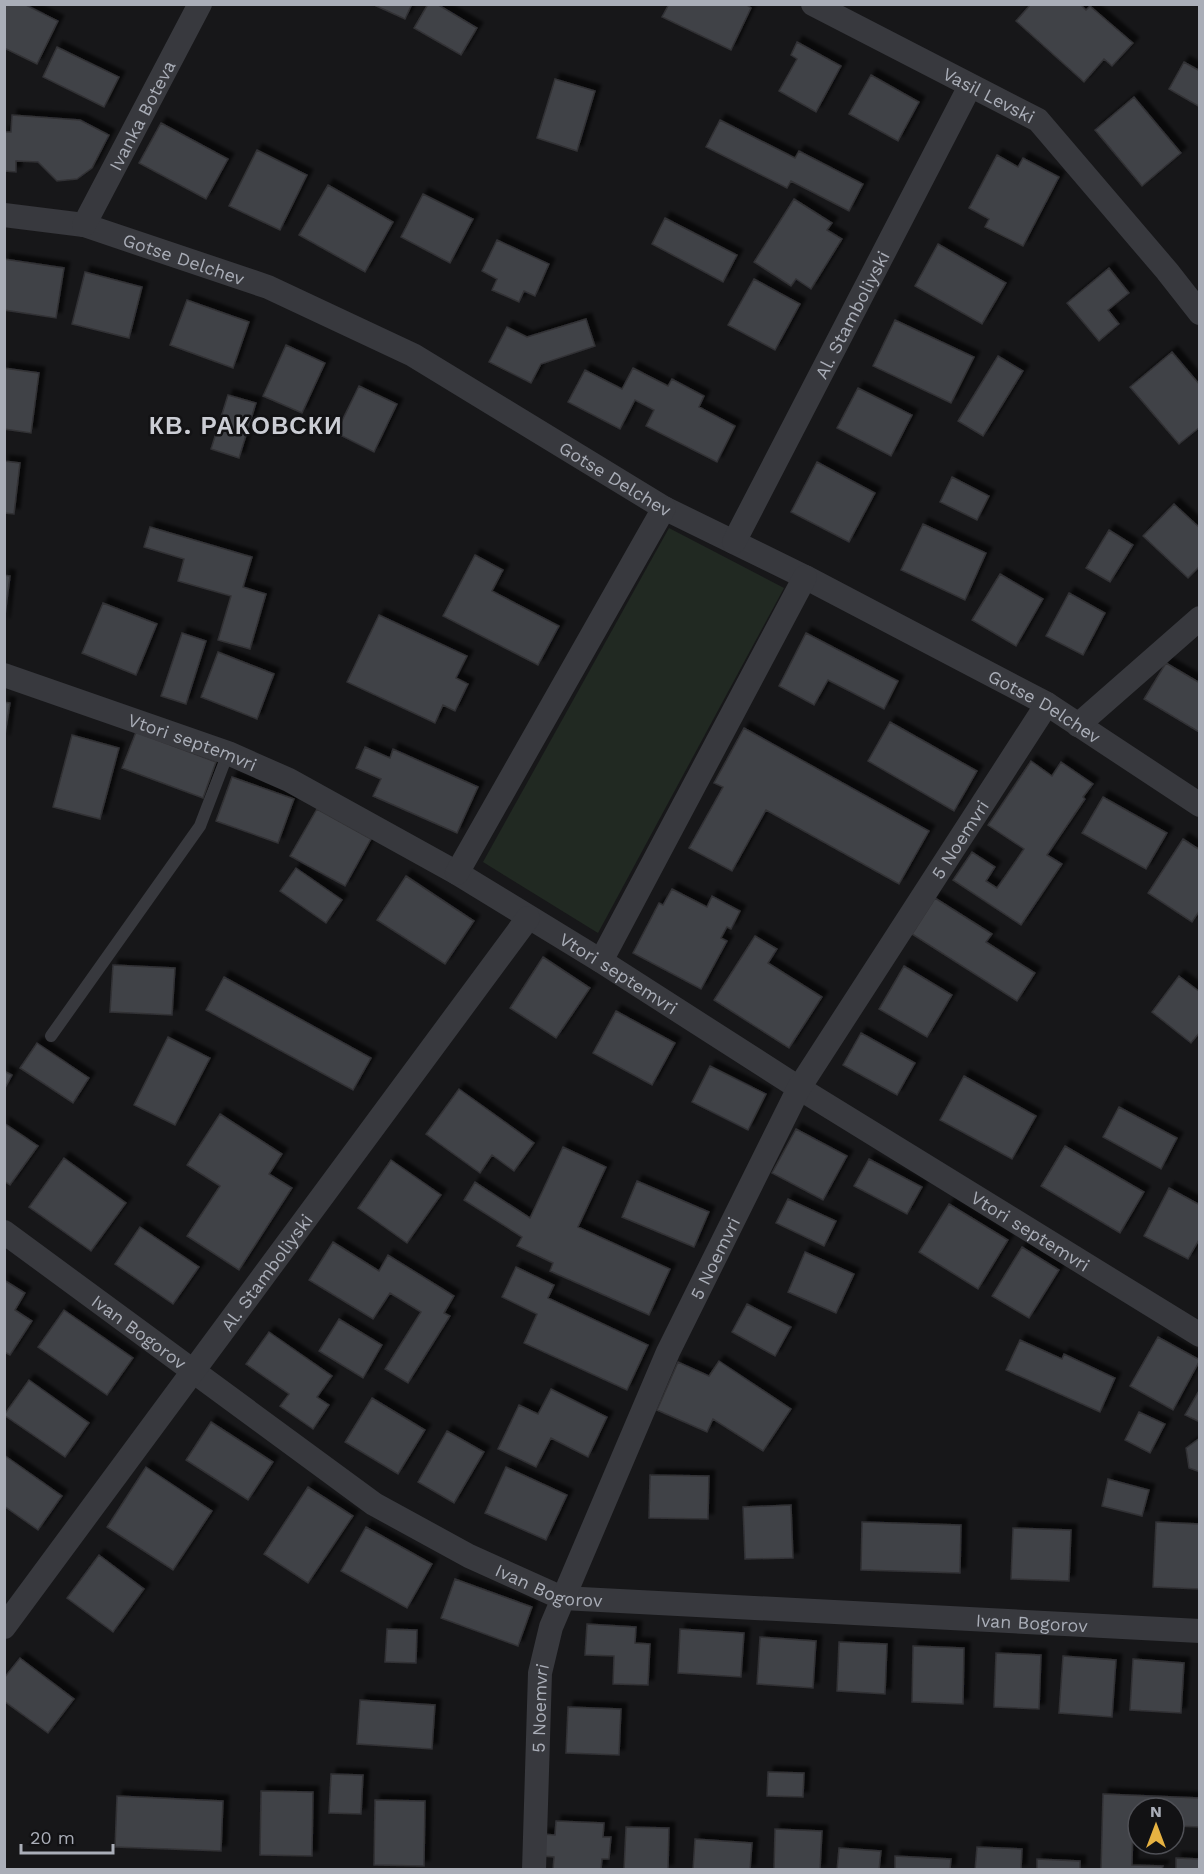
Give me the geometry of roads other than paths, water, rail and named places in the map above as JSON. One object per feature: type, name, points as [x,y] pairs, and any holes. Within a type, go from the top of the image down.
[{"type":"street","name":"Ivanka Boteva","points":[[84,225],[200,4]]},
{"type":"street","name":"Vasil Levski","points":[[813,4],[1038,120],[1200,313]]},
{"type":"street","name":"Al. Stamboliyski","points":[[734,542],[970,86]]},
{"type":"street","name":"Gotse Delchev","points":[[4,214],[84,225],[267,287],[413,355],[664,508],[805,577],[1047,704],[1200,806]]},
{"type":"street","points":[[457,873],[664,508]]},
{"type":"street","points":[[601,961],[805,577]]},
{"type":"street","points":[[1078,725],[1200,618]]},
{"type":"street","name":"Vtori septemvri","points":[[4,675],[228,753],[289,780],[457,873],[601,961],[799,1088],[1200,1335]]},
{"type":"street","name":"5 Noemvri","points":[[534,1869],[540,1673],[551,1627],[668,1352],[799,1088],[1047,704]]},
{"type":"street","name":"Al. Stamboliyski","points":[[4,1627],[528,918]]},
{"type":"street","name":"Ivan Bogorov","points":[[4,1232],[374,1504],[469,1556],[562,1598],[1200,1631]]},
{"type":"lane","points":[[51,1036],[200,826],[228,753]]},
{"type":"district","name":"КВ. РАКОВСКИ","points":[[246,426]]}]
